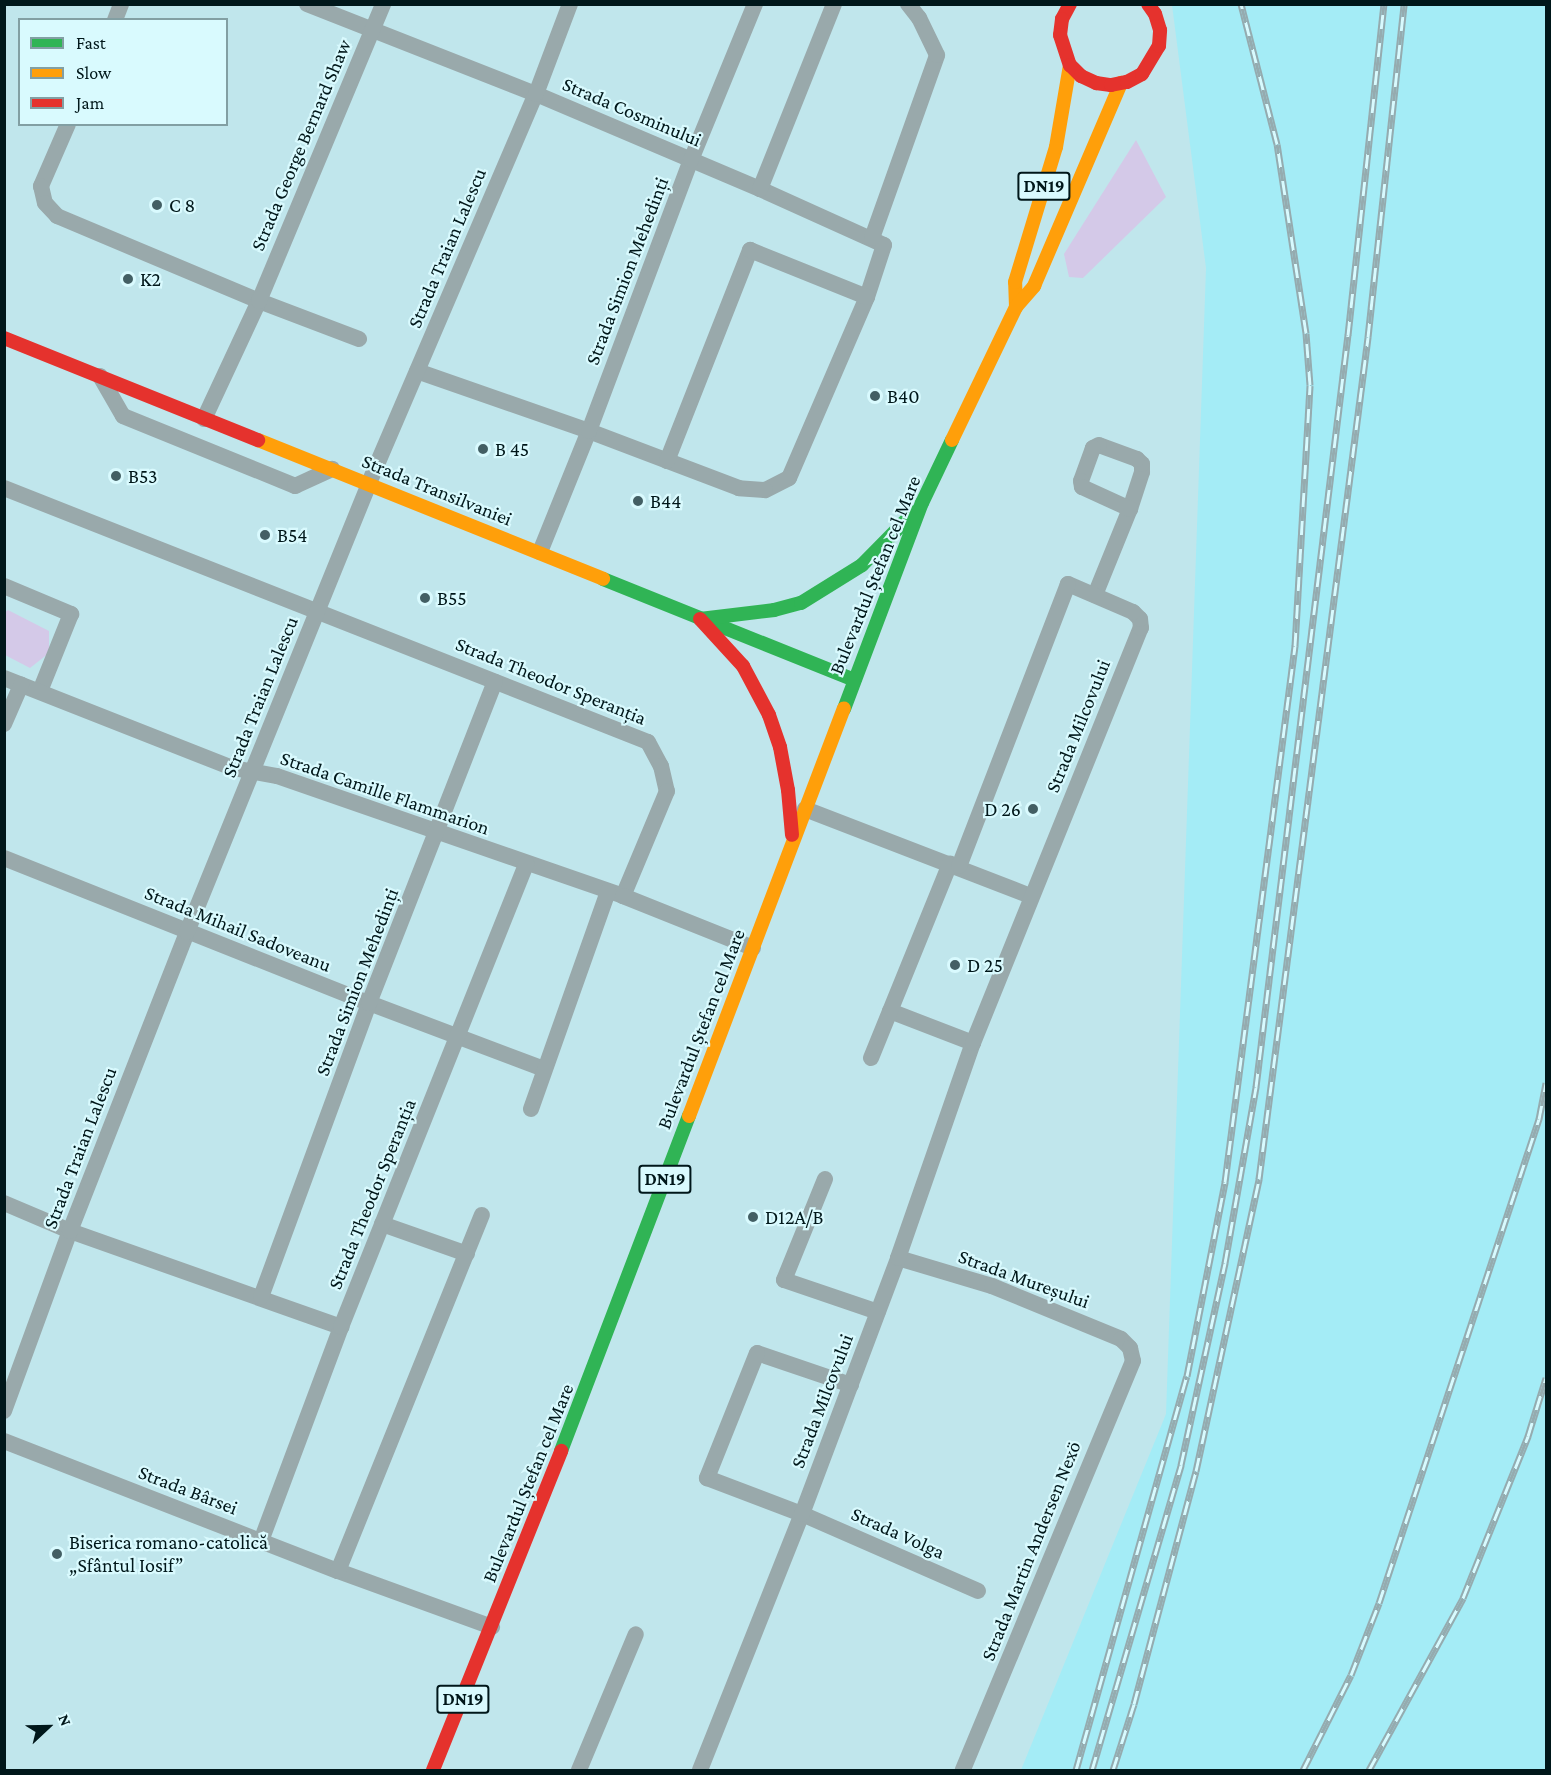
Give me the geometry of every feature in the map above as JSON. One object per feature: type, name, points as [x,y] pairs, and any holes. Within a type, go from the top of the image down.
[{"type":"main road","name":"DN19","points":[[1070,4],[1062,19],[1060,34],[1062,50],[1070,65]]},
{"type":"main road","points":[[1070,65],[1081,76],[1096,82],[1121,83],[1142,74],[1152,61],[1159,46],[1160,30],[1153,8]]},
{"type":"main road","name":"Bulevardul Ștefan cel Mare","points":[[1016,307],[1015,282],[1056,147],[1070,65]]},
{"type":"main road","name":"Bulevardul Ștefan cel Mare","points":[[433,1770],[577,1411],[922,503],[1016,307],[1034,286],[1121,83]]},
{"type":"main road","name":"Strada Transilvaniei","points":[[4,338],[854,680]]},
{"type":"main road","points":[[700,619],[774,610],[801,603],[861,565],[922,503]]},
{"type":"main road","points":[[700,619],[743,666],[769,714],[780,747],[788,790],[792,844]]},
{"type":"street","name":"Strada Cosminului","points":[[307,4],[536,93],[872,238]]},
{"type":"street","name":"Strada George Bernard Shaw","points":[[204,419],[259,301],[383,4]]},
{"type":"street","name":"Strada Traian Lalescu","points":[[4,1411],[70,1231],[187,932],[369,483],[536,93],[570,4]]},
{"type":"street","name":"Strada Simion Mehedinți","points":[[540,552],[589,431],[691,160],[755,4]]},
{"type":"street","points":[[760,189],[834,4]]},
{"type":"street","points":[[417,371],[589,431],[739,488],[765,490],[789,478],[867,297],[884,245],[872,238],[937,55],[919,18],[908,4]]},
{"type":"street","points":[[68,126],[41,186],[45,204],[57,216],[259,301],[359,339]]},
{"type":"street","points":[[667,461],[750,250],[867,297]]},
{"type":"street","points":[[100,376],[123,416],[295,486],[332,469]]},
{"type":"street","name":"Strada Theodor Speranția","points":[[4,488],[648,742],[661,766],[667,791],[615,894],[544,1069],[531,1109]]},
{"type":"street","points":[[1095,595],[1130,509]]},
{"type":"street","name":"Strada Milcovului","points":[[700,1770],[851,1385],[974,1043],[1031,896],[1141,628],[1140,619],[1133,612],[1068,584],[955,865],[890,1011],[872,1058]]},
{"type":"street","points":[[4,586],[71,614],[40,691]]},
{"type":"street","name":"Strada Camille Flammarion","points":[[4,678],[233,768],[276,776],[438,832],[615,894],[753,948]]},
{"type":"street","name":"Strada Simion Mehedinți","points":[[261,1297],[369,1003],[495,682]]},
{"type":"street","points":[[4,724],[21,685]]},
{"type":"street","points":[[805,810],[955,865],[1031,896]]},
{"type":"street","name":"Strada Mihail Sadoveanu","points":[[4,858],[187,932],[544,1069]]},
{"type":"street","name":"Strada Theodor Speranția","points":[[261,1541],[341,1327],[526,864]]},
{"type":"street","points":[[890,1011],[974,1043]]},
{"type":"street","points":[[825,1179],[784,1280],[878,1312]]},
{"type":"street","points":[[4,1203],[70,1231],[341,1327]]},
{"type":"street","points":[[338,1571],[482,1215]]},
{"type":"street","points":[[382,1224],[467,1254]]},
{"type":"street","name":"Strada Mureșului","points":[[898,1258],[992,1286],[1121,1339],[1130,1348]]},
{"type":"street","name":"Strada Martin Andersen Nexö","points":[[963,1770],[1133,1361],[1130,1348]]},
{"type":"street","name":"Strada Volga","points":[[851,1385],[757,1353],[707,1478],[802,1514],[978,1591]]},
{"type":"street","name":"Strada Bârsei","points":[[4,1442],[338,1571],[492,1627]]},
{"type":"street","points":[[579,1770],[636,1634]]},
{"type":"shaded area","points":[[1172,5],[1546,5],[1546,1770],[1021,1770],[1166,1414],[1206,268]]},
{"type":"shaded area","points":[[1136,140],[1166,197],[1083,278],[1069,277],[1064,254]]},
{"type":"shaded area","points":[[8,610],[49,631],[49,653],[30,668],[5,655],[4,613]]},
{"type":"railway","points":[[1076,1770],[1187,1376],[1225,1182],[1295,646],[1310,385],[1306,333],[1277,144],[1241,4]]},
{"type":"railway","points":[[1092,1770],[1181,1465],[1225,1263],[1256,1087],[1348,335],[1384,4]]},
{"type":"railway","points":[[1113,1770],[1134,1704],[1196,1471],[1259,1179],[1368,337],[1404,4]]},
{"type":"railway","points":[[1303,1770],[1351,1675],[1379,1603],[1539,1119],[1546,1083]]},
{"type":"railway","points":[[1369,1770],[1463,1598],[1528,1436],[1546,1378]]},
{"type":"traffic: fast","points":[[844,709],[922,503],[952,440]]},
{"type":"traffic: fast","points":[[700,619],[774,610],[801,603],[862,565],[914,512]]},
{"type":"traffic: fast","points":[[603,579],[854,680]]},
{"type":"traffic: fast","points":[[561,1451],[689,1116]]},
{"type":"traffic: slow","points":[[1016,307],[1015,282],[1056,147],[1070,65]]},
{"type":"traffic: slow","points":[[952,440],[1016,307],[1034,286],[1121,83]]},
{"type":"traffic: slow","points":[[258,440],[603,579]]},
{"type":"traffic: slow","points":[[689,1116],[844,709]]},
{"type":"traffic: jam","points":[[1070,4],[1062,19],[1060,35],[1070,65],[1081,76],[1096,83],[1111,85],[1127,82],[1142,74],[1159,46],[1160,30],[1155,14],[1148,4]]},
{"type":"traffic: jam","points":[[4,338],[258,440]]},
{"type":"traffic: jam","points":[[700,619],[743,666],[769,715],[780,747],[788,790],[792,835]]},
{"type":"traffic: jam","points":[[433,1770],[561,1451]]},
{"type":"place","name":"C 8","points":[[157,205]]},
{"type":"place","name":"K2","points":[[128,279]]},
{"type":"place","name":"B40","points":[[875,396]]},
{"type":"place","name":"B 45","points":[[483,449]]},
{"type":"place","name":"B53","points":[[116,476]]},
{"type":"place","name":"B44","points":[[638,501]]},
{"type":"place","name":"B54","points":[[265,535]]},
{"type":"place","name":"B55","points":[[425,598]]},
{"type":"place","name":"D 26","points":[[1033,809]]},
{"type":"place","name":"D 25","points":[[955,965]]},
{"type":"place","name":"D12A/B","points":[[753,1217]]},
{"type":"place","name":"Biserica romano-catolică „Sfântul Iosif”","points":[[57,1554]]}]
